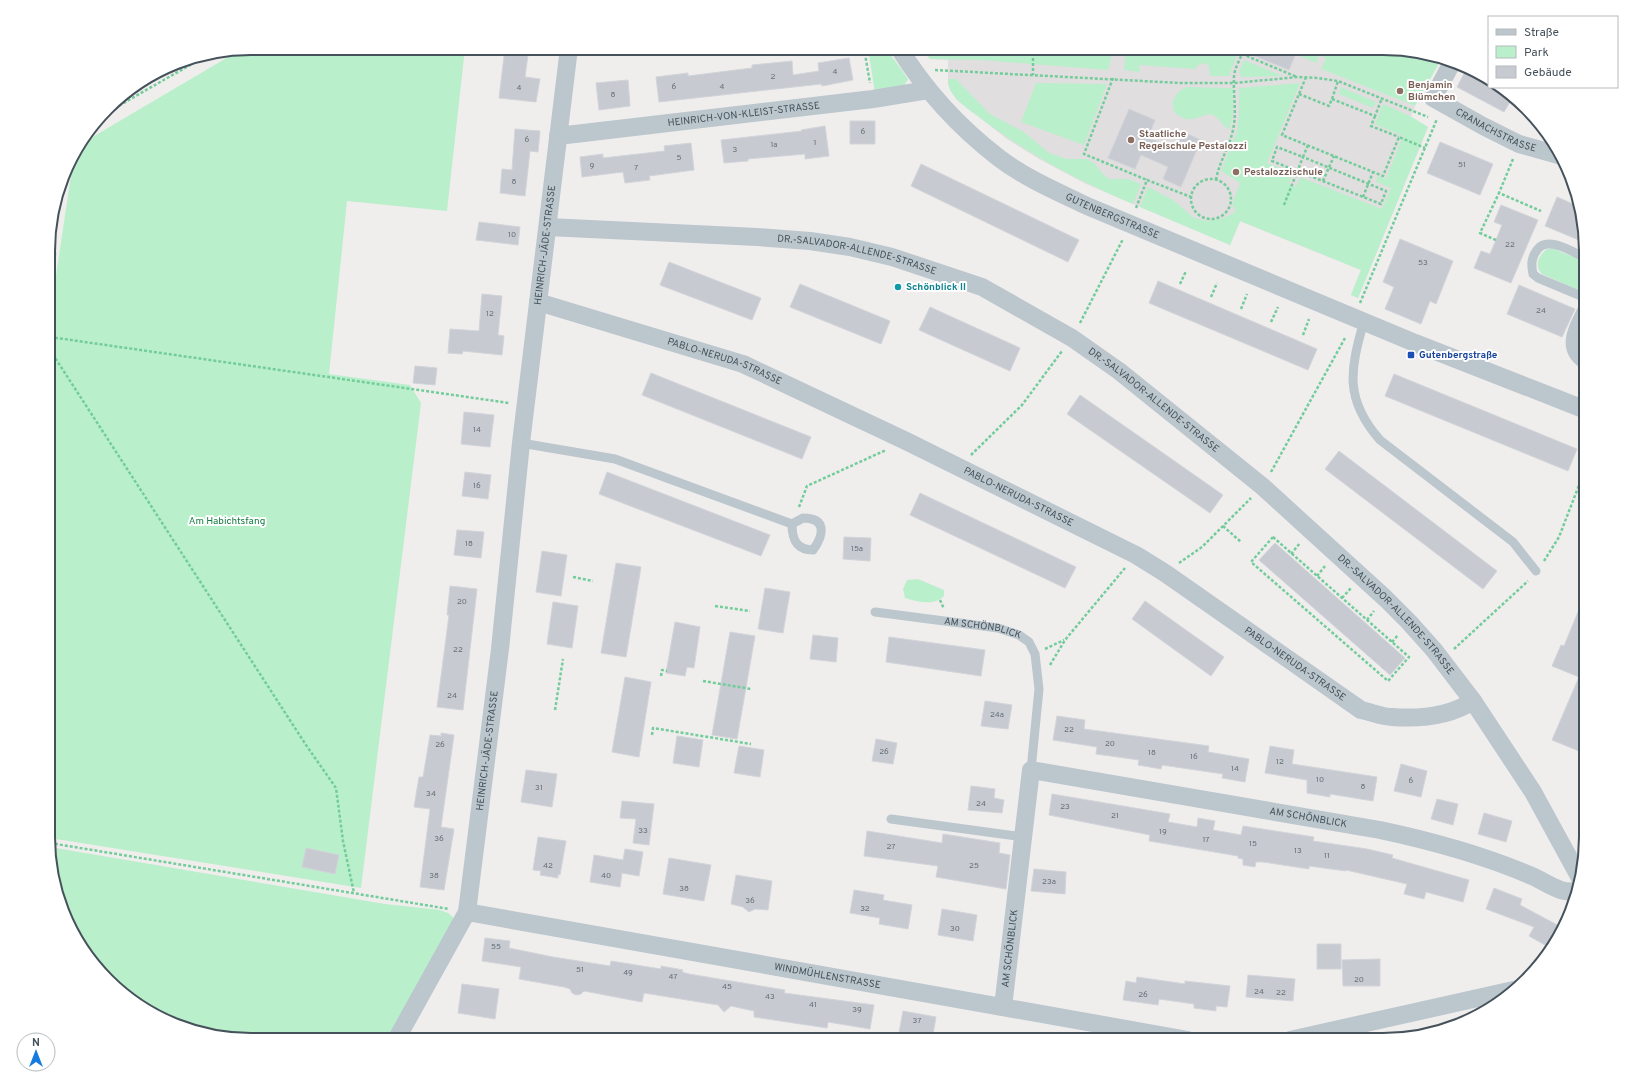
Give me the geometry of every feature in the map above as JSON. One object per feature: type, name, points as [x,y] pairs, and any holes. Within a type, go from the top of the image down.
[{"type":"street","name":"HEINRICH-JÄDE-STRASSE","points":[[400,1033],[467,912],[500,649],[525,405],[568,55]]},
{"type":"street","name":"GUTENBERGSTRASSE","points":[[903,55],[928,90],[960,124],[1000,159],[1049,188],[1115,218],[1359,319],[1579,407]]},
{"type":"street","name":"CRANACHSTRASSE","points":[[1450,67],[1433,98],[1519,144],[1553,154]]},
{"type":"street","name":"HEINRICH-VON-KLEIST-STRASSE","points":[[558,136],[873,99],[928,90]]},
{"type":"street","name":"DR.-SALVADOR-ALLENDE-STRASSE","points":[[548,227],[757,237],[810,241],[850,247],[892,258],[982,287],[1074,334],[1262,486],[1395,608],[1434,650],[1473,701],[1533,792],[1576,870]]},
{"type":"street","name":"PABLO-NERUDA-STRASSE","points":[[538,302],[743,364],[959,467],[1136,555],[1165,573],[1361,710],[1390,717],[1426,716],[1460,710],[1473,701]]},
{"type":"street","points":[[1579,330],[1574,343],[1575,350],[1579,356]]},
{"type":"street","name":"AM SCHÖNBLICK","points":[[1003,1007],[1031,770],[1380,830],[1435,842],[1526,874],[1562,891],[1571,892]]},
{"type":"street","name":"WINDMÜHLENSTRASSE","points":[[467,912],[1149,1033]]},
{"type":"street","points":[[1321,1033],[1503,992]]},
{"type":"lane","points":[[1579,255],[1546,243],[1540,245],[1534,254],[1531,265],[1533,274],[1538,278],[1579,295]]},
{"type":"lane","points":[[1359,319],[1353,373],[1354,394],[1361,415],[1370,428],[1380,440],[1513,542],[1536,571]]},
{"type":"lane","points":[[521,443],[615,459],[792,524]]},
{"type":"lane","name":"AM SCHÖNBLICK","points":[[875,612],[998,628],[1019,635],[1029,642],[1035,654],[1039,689],[1031,770]]},
{"type":"lane","points":[[891,819],[1023,837]]},
{"type":"path","points":[[865,55],[873,99]]},
{"type":"path","points":[[1033,55],[1033,75]]},
{"type":"path","points":[[1216,180],[1218,169],[1227,150],[1233,131],[1236,114],[1234,76],[1242,55]]},
{"type":"path","points":[[1244,55],[1298,77]]},
{"type":"path","points":[[122,104],[192,64]]},
{"type":"path","points":[[912,69],[1113,78],[1180,83],[1234,83],[1306,77],[1338,81],[1436,120]]},
{"type":"path","points":[[1306,77],[1282,135],[1383,176],[1399,137]]},
{"type":"path","points":[[1113,78],[1084,154],[1191,197]]},
{"type":"path","points":[[1299,94],[1329,106],[1338,81]]},
{"type":"path","points":[[1382,98],[1371,126],[1425,148]]},
{"type":"path","points":[[1332,99],[1375,116]]},
{"type":"path","points":[[1275,465],[1344,340],[1359,319],[1432,130]]},
{"type":"path","points":[[1496,240],[1480,233],[1499,193],[1519,144]]},
{"type":"path","points":[[1284,205],[1308,145]]},
{"type":"path","points":[[1277,147],[1329,168],[1386,191],[1381,204],[1272,161],[1277,147]]},
{"type":"path","points":[[1324,181],[1334,156]]},
{"type":"path","points":[[1363,197],[1373,172]]},
{"type":"path","points":[[1209,179],[1216,180],[1228,187],[1230,193],[1230,206],[1223,216],[1211,219],[1199,215],[1192,204],[1191,197],[1197,185],[1209,179]]},
{"type":"path","points":[[1138,203],[1147,180]]},
{"type":"path","points":[[1499,193],[1541,211]]},
{"type":"path","points":[[959,467],[1022,404],[1074,334],[1121,242]]},
{"type":"path","points":[[1180,284],[1186,270]]},
{"type":"path","points":[[1211,297],[1217,283]]},
{"type":"path","points":[[1241,309],[1247,294]]},
{"type":"path","points":[[1271,322],[1278,307]]},
{"type":"path","points":[[1303,335],[1309,319]]},
{"type":"path","points":[[55,338],[525,405]]},
{"type":"path","points":[[55,358],[336,788],[343,841],[354,893]]},
{"type":"path","points":[[792,524],[807,486],[906,441]]},
{"type":"path","points":[[1182,562],[1202,548],[1250,499]]},
{"type":"path","points":[[1223,526],[1242,542]]},
{"type":"path","points":[[1273,538],[1291,554],[1409,657],[1388,681],[1252,562],[1273,538]]},
{"type":"path","points":[[1291,554],[1300,544]]},
{"type":"path","points":[[1317,576],[1324,567]]},
{"type":"path","points":[[1039,689],[1053,658],[1064,640],[1124,569]]},
{"type":"path","points":[[573,577],[593,581]]},
{"type":"path","points":[[1342,598],[1349,590]]},
{"type":"path","points":[[716,606],[750,611]]},
{"type":"path","points":[[1367,620],[1373,612]]},
{"type":"path","points":[[1392,642],[1396,636]]},
{"type":"path","points":[[1046,649],[1064,640]]},
{"type":"path","points":[[555,710],[563,659]]},
{"type":"path","points":[[661,676],[662,670],[667,671]]},
{"type":"path","points":[[703,681],[750,689]]},
{"type":"path","points":[[652,735],[653,728],[751,744]]},
{"type":"path","points":[[55,844],[467,912]]},
{"type":"shaded area","name":"Pestalozzischule","points":[[927,55],[1327,55],[1322,69],[1415,106],[1411,117],[1428,127],[1358,298],[1351,295],[1361,270],[1240,221],[1230,245],[1086,184],[1039,159],[1007,139],[957,100],[948,85],[948,60],[930,59]]},
{"type":"green space","name":"Am Habichtsfang","points":[[238,55],[464,55],[447,211],[347,201],[329,374],[410,385],[421,403],[361,888],[55,839],[55,282],[71,173],[81,153],[91,138],[229,56]]},
{"type":"green space","points":[[869,55],[891,55],[908,79],[904,86],[875,93]]},
{"type":"green space","points":[[927,55],[1112,55],[1108,70],[981,60],[930,59]]},
{"type":"green space","points":[[1125,55],[1237,55],[1229,76],[1210,76],[1209,66],[1205,63],[1198,65],[1195,69],[1139,65],[1140,72],[1124,70]]},
{"type":"green space","name":"Benjamin Blümchen","points":[[1297,55],[1319,55],[1316,63]]},
{"type":"green space","name":"Benjamin Blümchen","points":[[1319,55],[1396,55],[1439,63],[1415,106],[1321,69],[1326,58]]},
{"type":"green space","points":[[1244,60],[1283,76],[1242,77],[1239,72]]},
{"type":"green space","points":[[948,79],[956,79],[990,114],[1024,132],[1049,153],[1067,159],[1087,159],[1094,163],[1109,179],[1128,179],[1141,184],[1133,204],[1092,186],[1053,166],[1016,143],[969,110],[959,101],[951,91]]},
{"type":"green space","points":[[1036,83],[1107,84],[1084,145],[1021,122]]},
{"type":"green space","points":[[1300,83],[1267,163],[1293,173],[1289,184],[1296,187],[1300,177],[1382,209],[1391,188],[1376,182],[1378,176],[1386,179],[1403,136],[1375,124],[1383,104],[1410,116],[1428,127],[1358,298],[1351,295],[1361,270],[1240,221],[1230,245],[1140,207],[1148,187],[1173,200],[1194,218],[1208,221],[1221,219],[1234,213],[1235,209],[1232,204],[1240,183],[1221,171],[1237,131],[1239,88]]},
{"type":"green space","points":[[1188,87],[1233,88],[1233,113],[1230,130],[1211,114],[1194,119],[1187,119],[1177,115],[1174,111],[1173,101],[1178,92]]},
{"type":"green space","points":[[1341,87],[1376,102],[1373,108],[1339,94]]},
{"type":"green space","points":[[1547,249],[1554,249],[1579,259],[1579,290],[1542,274],[1538,268],[1538,261]]},
{"type":"green space","points":[[918,579],[944,590],[944,596],[931,602],[920,602],[905,598],[903,589],[907,580]]},
{"type":"green space","points":[[55,848],[385,904],[440,910],[453,917],[453,925],[391,1033],[238,1033],[212,1029],[188,1023],[164,1013],[132,993],[112,976],[95,956],[75,924],[65,900],[59,876]]},
{"type":"building","points":[[504,55],[528,55],[525,77],[540,79],[536,102],[499,98]]},
{"type":"building","points":[[1252,55],[1295,55],[1289,70]]},
{"type":"building","points":[[849,58],[853,80],[822,86],[821,84],[659,102],[656,77],[688,73],[688,76],[752,68],[752,65],[792,61],[793,75],[819,71],[818,63]]},
{"type":"building","points":[[1465,73],[1488,85],[1488,88],[1492,88],[1510,102],[1504,112],[1457,87]]},
{"type":"building","points":[[628,80],[630,106],[599,110],[596,83]]},
{"type":"building","points":[[1129,109],[1155,120],[1148,138],[1176,149],[1183,132],[1201,140],[1181,187],[1163,179],[1168,167],[1141,155],[1135,169],[1108,158]]},
{"type":"building","points":[[850,121],[875,121],[875,144],[850,144]]},
{"type":"building","points":[[825,126],[829,156],[805,159],[805,154],[748,159],[748,161],[724,163],[721,140],[802,131],[801,130]]},
{"type":"building","points":[[515,129],[540,131],[538,152],[530,151],[525,196],[500,193],[502,169],[512,170]]},
{"type":"building","points":[[1440,142],[1493,164],[1480,195],[1427,173]]},
{"type":"building","points":[[691,143],[694,170],[649,176],[650,180],[625,183],[623,172],[582,177],[580,157],[603,154],[603,158],[665,151],[664,146]]},
{"type":"building","points":[[921,164],[1079,240],[1068,262],[911,186]]},
{"type":"building","points":[[1557,197],[1573,204],[1579,240],[1545,226]]},
{"type":"building","points":[[1501,205],[1538,220],[1511,283],[1474,268],[1481,251],[1490,254],[1496,240],[1502,225],[1494,222]]},
{"type":"building","points":[[479,222],[520,227],[518,245],[476,240]]},
{"type":"building","points":[[1400,239],[1453,261],[1436,304],[1430,301],[1421,324],[1385,309],[1394,287],[1383,282]]},
{"type":"building","points":[[669,262],[761,298],[752,320],[660,285]]},
{"type":"building","points":[[1158,281],[1317,349],[1308,370],[1149,303]]},
{"type":"building","points":[[800,284],[890,321],[881,344],[790,307]]},
{"type":"building","points":[[1519,285],[1575,309],[1562,337],[1507,314]]},
{"type":"building","points":[[482,294],[502,296],[498,335],[504,336],[502,355],[463,351],[462,354],[448,353],[450,329],[479,331]]},
{"type":"building","points":[[930,307],[1020,348],[1010,371],[919,330]]},
{"type":"building","points":[[415,366],[437,368],[435,385],[413,383]]},
{"type":"building","points":[[651,373],[811,437],[802,459],[642,395]]},
{"type":"building","points":[[1394,374],[1577,449],[1568,471],[1385,396]]},
{"type":"building","points":[[1080,395],[1223,495],[1210,513],[1067,414]]},
{"type":"building","points":[[464,412],[494,415],[490,447],[461,444]]},
{"type":"building","points":[[1339,451],[1497,571],[1483,589],[1325,469]]},
{"type":"building","points":[[465,472],[491,475],[488,499],[462,496]]},
{"type":"building","points":[[607,472],[770,535],[761,556],[599,494]]},
{"type":"building","points":[[920,493],[1076,567],[1065,588],[910,515]]},
{"type":"building","points":[[457,530],[484,532],[481,558],[454,555]]},
{"type":"building","points":[[844,537],[871,538],[870,561],[843,559]]},
{"type":"building","points":[[1275,543],[1405,658],[1390,675],[1259,560]]},
{"type":"building","points":[[542,551],[567,555],[561,596],[536,592]]},
{"type":"building","points":[[616,563],[641,567],[626,657],[601,653]]},
{"type":"building","points":[[450,586],[477,589],[463,710],[437,707],[449,615],[447,615]]},
{"type":"building","points":[[765,588],[790,592],[783,633],[758,629]]},
{"type":"building","points":[[1145,601],[1224,657],[1211,676],[1132,619]]},
{"type":"building","points":[[553,602],[578,606],[572,648],[547,644]]},
{"type":"building","points":[[1579,610],[1579,677],[1552,666],[1561,645],[1564,646]]},
{"type":"building","points":[[675,622],[700,627],[694,668],[687,667],[685,676],[666,673]]},
{"type":"building","points":[[730,632],[755,636],[737,739],[712,735]]},
{"type":"building","points":[[813,635],[838,638],[836,662],[810,659]]},
{"type":"building","points":[[889,637],[985,650],[981,676],[886,662]]},
{"type":"building","points":[[625,677],[651,682],[639,757],[612,752]]},
{"type":"building","points":[[1579,677],[1579,751],[1552,740]]},
{"type":"building","points":[[985,701],[1012,705],[1008,729],[981,726]]},
{"type":"building","points":[[1057,716],[1085,720],[1084,729],[1209,746],[1208,752],[1249,759],[1245,782],[1222,778],[1223,774],[1162,765],[1161,769],[1138,765],[1139,760],[1096,754],[1097,747],[1053,740]]},
{"type":"building","points":[[441,733],[454,735],[441,827],[454,829],[444,890],[420,887],[430,809],[414,807],[419,777],[423,777],[430,735],[441,736]]},
{"type":"building","points":[[677,736],[703,740],[699,767],[673,763]]},
{"type":"building","points":[[876,739],[897,743],[893,764],[872,761]]},
{"type":"building","points":[[739,746],[764,750],[760,777],[734,773]]},
{"type":"building","points":[[1270,746],[1294,750],[1292,764],[1377,777],[1373,801],[1330,794],[1330,797],[1307,793],[1307,780],[1265,773]]},
{"type":"building","points":[[1401,764],[1427,771],[1421,797],[1394,791]]},
{"type":"building","points":[[526,770],[557,774],[552,807],[521,802]]},
{"type":"building","points":[[971,786],[995,789],[994,798],[1004,800],[1002,813],[968,810]]},
{"type":"building","points":[[1052,794],[1170,814],[1168,822],[1197,827],[1198,818],[1215,821],[1213,830],[1241,835],[1243,826],[1314,837],[1313,841],[1367,849],[1393,855],[1392,858],[1469,880],[1463,902],[1426,892],[1424,899],[1404,894],[1407,884],[1346,870],[1309,866],[1309,869],[1263,862],[1256,862],[1255,867],[1243,865],[1243,859],[1238,858],[1238,856],[1149,841],[1150,835],[1049,815]]},
{"type":"building","points":[[1437,799],[1458,804],[1453,825],[1431,819]]},
{"type":"building","points":[[622,801],[654,804],[649,845],[633,843],[636,819],[620,818]]},
{"type":"building","points":[[1484,813],[1512,821],[1506,842],[1478,834]]},
{"type":"building","points":[[867,831],[942,843],[943,834],[1000,843],[999,853],[1010,855],[1006,889],[936,877],[938,866],[864,856]]},
{"type":"building","points":[[538,837],[566,841],[560,875],[558,874],[558,878],[540,875],[541,871],[533,870]]},
{"type":"building","points":[[306,848],[339,855],[335,874],[302,867]]},
{"type":"building","points":[[625,849],[643,852],[639,876],[622,873],[620,887],[590,882],[594,855],[623,860]]},
{"type":"building","points":[[669,858],[711,865],[704,901],[663,894]]},
{"type":"building","points":[[1034,869],[1066,872],[1065,894],[1031,891]]},
{"type":"building","points":[[736,875],[772,881],[768,910],[755,909],[749,912],[743,907],[731,904]]},
{"type":"building","points":[[1494,888],[1522,899],[1520,905],[1558,925],[1546,946],[1529,936],[1534,927],[1486,909]]},
{"type":"building","points":[[854,890],[884,895],[883,900],[912,905],[908,929],[879,924],[880,918],[850,913]]},
{"type":"building","points":[[942,909],[977,915],[973,941],[938,935]]},
{"type":"building","points":[[485,938],[510,941],[509,948],[553,957],[610,966],[611,961],[661,969],[661,966],[683,970],[682,972],[689,974],[785,990],[784,993],[874,1005],[870,1029],[828,1022],[827,1028],[754,1017],[754,1011],[731,1006],[724,1012],[718,1005],[644,993],[642,1002],[584,991],[581,994],[576,995],[572,993],[570,989],[564,987],[519,979],[521,967],[482,961]]},
{"type":"building","points":[[1317,944],[1341,944],[1341,969],[1317,969]]},
{"type":"building","points":[[1380,959],[1380,986],[1343,986],[1342,960]]},
{"type":"building","points":[[1248,975],[1295,979],[1293,1001],[1246,997]]},
{"type":"building","points":[[1137,977],[1185,984],[1185,981],[1230,986],[1227,1007],[1216,1006],[1216,1011],[1194,1008],[1194,1004],[1159,999],[1158,1005],[1123,1000],[1126,981],[1136,983]]},
{"type":"building","points":[[462,984],[499,989],[495,1019],[458,1013]]},
{"type":"building","points":[[903,1011],[936,1017],[933,1033],[899,1033]]},
{"type":"place","name":"Benjamin Blümchen","points":[[1400,91]]},
{"type":"place","name":"Staatliche Regelschule Pestalozzi","points":[[1131,140]]},
{"type":"place","name":"Pestalozzischule","points":[[1236,172]]},
{"type":"place","name":"Schönblick II","points":[[898,287]]},
{"type":"place","name":"Gutenbergstraße","points":[[1411,355]]}]
